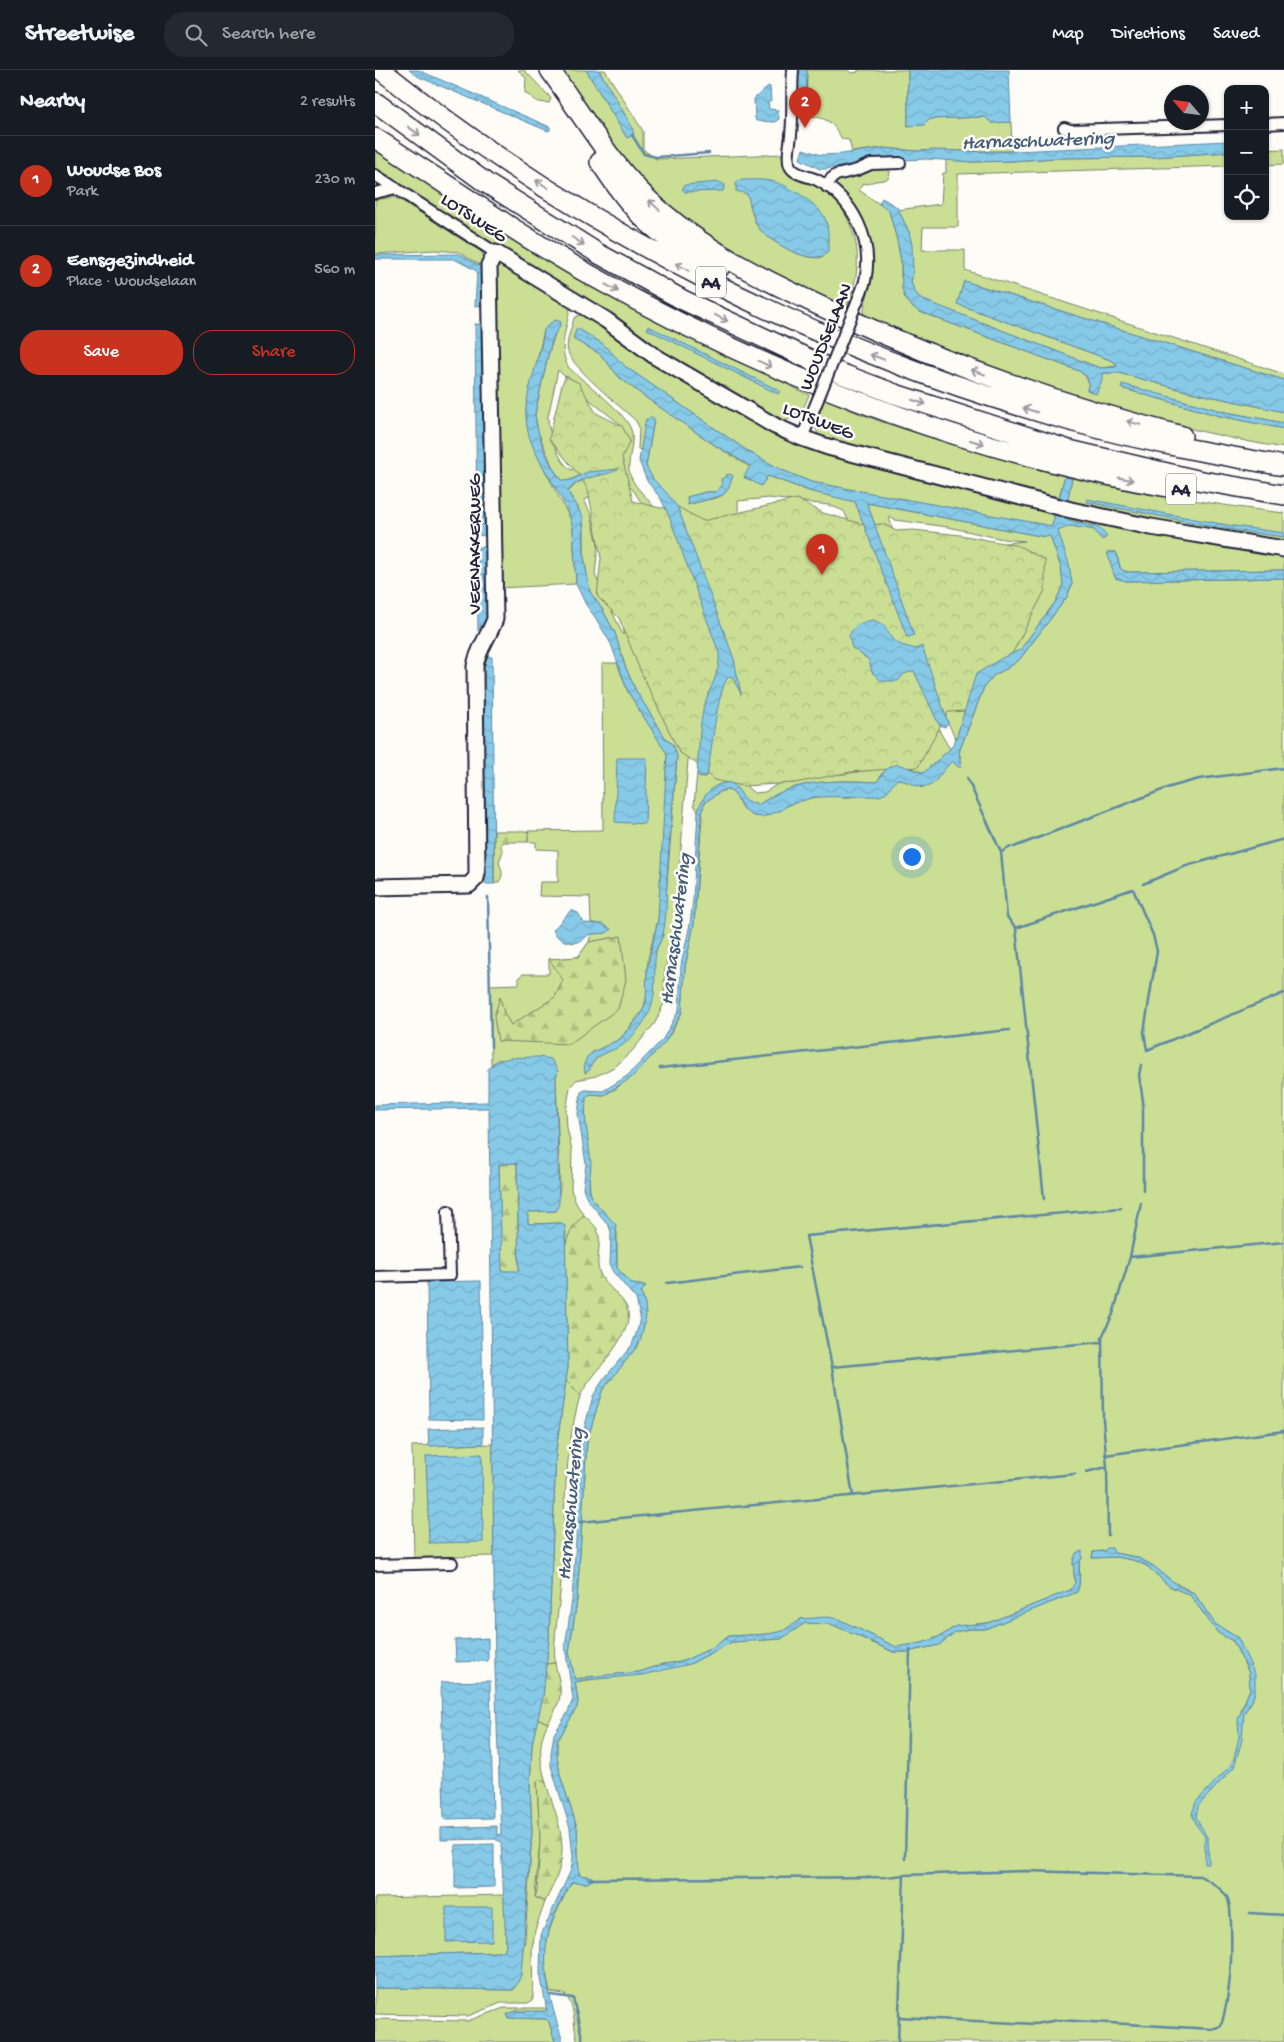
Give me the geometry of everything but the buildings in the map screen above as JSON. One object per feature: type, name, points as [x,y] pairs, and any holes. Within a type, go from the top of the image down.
[{"type":"highway","name":"A4","points":[[381,70],[501,159],[611,228],[695,274],[795,323],[876,357],[987,396],[1284,458]]},
{"type":"highway","name":"A4","points":[[550,70],[609,157],[633,184],[661,212],[705,245],[734,262],[846,318],[1085,417],[1165,444],[1284,466]]},
{"type":"highway","name":"A4","points":[[375,102],[486,183],[599,254],[683,300],[837,372],[1074,460],[1284,495]]},
{"type":"highway","name":"A4","points":[[566,114],[632,206],[651,226],[667,238],[696,255],[814,310],[846,318]]},
{"type":"highway","name":"A4","points":[[375,126],[476,206]]},
{"type":"highway","name":"A4","points":[[375,138],[476,206],[615,289],[719,343],[830,392],[914,422],[1214,495],[1284,505]]},
{"type":"street","name":"WOUDSELAAN","points":[[793,70],[790,166],[796,172],[827,187],[843,201],[851,211],[862,233],[866,257],[865,280],[802,438]]},
{"type":"street","points":[[1269,124],[1284,124]]},
{"type":"street","points":[[1063,128],[1071,130],[1224,125]]},
{"type":"street","points":[[827,187],[831,179],[836,175],[857,170],[871,164],[900,163]]},
{"type":"street","name":"LOTSWEG","points":[[375,175],[497,254],[606,320],[656,357],[775,426],[802,438],[828,447],[1071,510],[1151,527],[1284,549]]},
{"type":"street","points":[[375,193],[397,188]]},
{"type":"street","name":"VEENAKKERWEG","points":[[375,887],[469,885],[476,878],[475,666],[477,653],[491,630],[495,619],[489,265],[497,254]]},
{"type":"street","points":[[375,1277],[450,1275],[448,1211]]},
{"type":"street","points":[[375,1565],[452,1564]]},
{"type":"green space","points":[[518,70],[524,70],[551,98],[549,103],[538,102],[525,93],[526,78]]},
{"type":"green space","points":[[555,70],[586,70],[627,138],[632,127],[599,70],[605,70],[643,131],[643,149],[656,159],[782,154],[784,164],[792,175],[830,193],[839,202],[856,242],[856,278],[844,314],[660,209]],"holes":[[[762,181],[771,181],[781,186],[824,257],[808,257],[788,250],[770,239],[758,227],[747,193]]]},
{"type":"green space","points":[[807,70],[847,70],[852,73],[858,72],[858,70],[908,70],[908,126],[930,119],[985,117],[992,123],[1011,122],[1012,151],[917,151],[883,148],[852,152],[849,140],[842,139],[829,122],[821,118],[809,116],[806,111]]},
{"type":"green space","points":[[375,147],[688,336],[809,395],[801,412],[794,418],[784,420],[655,352],[616,323],[375,169]]},
{"type":"green space","points":[[1284,149],[1284,164],[1269,165],[1269,150]]},
{"type":"green space","points":[[1224,152],[1224,166],[958,174],[958,227],[923,227],[922,250],[965,250],[965,270],[1284,374],[1284,380],[964,281],[958,304],[1113,361],[1117,366],[1100,368],[930,303],[921,299],[915,292],[911,283],[913,272],[909,232],[898,210],[941,204],[943,173],[946,173],[946,159],[972,162],[1056,158],[1155,157]]},
{"type":"green space","points":[[870,166],[887,167],[890,172],[889,178],[868,184],[863,183],[859,190],[889,211],[901,261],[901,277],[920,312],[1079,371],[1087,379],[1087,390],[1102,373],[1119,373],[1186,391],[1284,412],[1284,423],[1226,412],[1123,385],[1121,388],[1220,416],[1284,429],[1284,448],[1176,425],[1070,394],[965,357],[863,316],[871,278],[872,264],[869,238],[860,215],[833,185],[835,178]]},
{"type":"green space","points":[[393,197],[483,253],[483,267],[459,252],[434,250],[375,254],[375,200]]},
{"type":"green space","points":[[500,264],[570,308],[563,346],[565,361],[569,368],[615,408],[623,417],[632,433],[630,475],[635,485],[657,512],[691,722],[675,925],[665,969],[664,1003],[655,1023],[632,1051],[616,1066],[596,1076],[576,1080],[570,1087],[566,1111],[567,1128],[572,1150],[571,1190],[577,1205],[584,1215],[573,1227],[565,1244],[566,1233],[561,1223],[528,1224],[527,1212],[556,1211],[560,1187],[556,1078],[498,1059],[491,1065],[490,985],[519,984],[519,977],[523,974],[549,974],[549,959],[578,957],[589,942],[591,934],[606,933],[597,923],[591,923],[590,897],[539,896],[540,882],[558,882],[558,850],[536,849],[536,842],[528,842],[528,831],[603,830],[602,663],[617,663],[628,692],[667,752],[658,920],[649,954],[647,995],[643,1010],[654,984],[655,953],[663,935],[677,756],[673,745],[666,739],[636,691],[625,666],[615,633],[590,592],[584,557],[584,527],[578,507],[568,492],[577,483],[586,479],[580,475],[566,482],[559,477],[553,468],[538,432],[535,414],[548,355],[556,332],[544,330],[526,410],[531,438],[539,459],[571,520],[576,584],[499,588],[496,266]],"holes":[[[558,370],[586,397],[620,424],[572,470],[567,467],[559,455],[548,423]],[[625,483],[634,491],[647,512],[623,635],[595,575],[598,545],[591,514],[584,500]],[[643,1010],[632,1036],[623,1044],[598,1057],[586,1072],[593,1052],[620,1039]]]},
{"type":"green space","points":[[581,314],[780,436],[1055,513],[1052,527],[811,482],[782,470],[749,452],[626,367],[603,344],[577,328],[573,339],[600,354],[619,377],[716,446],[750,467],[744,478],[768,476],[809,491],[855,501],[895,606],[914,635],[867,503],[1045,537],[1050,535],[1061,568],[1063,585],[1056,601],[1020,650],[1002,658],[976,674],[956,739],[948,723],[935,686],[924,694],[941,734],[950,749],[924,773],[902,764],[882,773],[877,782],[845,781],[815,783],[786,790],[758,805],[746,801],[736,787],[727,782],[709,793],[702,801],[698,811],[694,805],[697,773],[700,778],[705,777],[666,492],[653,479],[646,466],[654,420],[646,419],[642,451],[638,449],[639,427],[636,421],[579,368],[568,352],[568,339],[574,318]],"holes":[[[727,474],[728,489],[723,495],[688,504],[687,497],[706,492],[715,492],[722,486]],[[769,498],[829,505],[844,511],[857,540],[924,722],[868,770],[845,774],[810,775],[781,782],[765,792],[755,793],[742,780],[738,501]],[[889,517],[895,520],[948,527],[1003,539],[1025,541],[899,554]]]},
{"type":"green space","points":[[566,376],[579,383],[596,413],[622,426],[630,441],[622,457],[633,501],[660,508],[678,507],[703,521],[797,499],[823,513],[866,525],[883,524],[896,531],[913,530],[960,535],[1019,546],[1045,560],[1045,590],[1012,654],[986,671],[965,711],[948,712],[918,767],[850,772],[795,783],[743,786],[714,780],[693,761],[679,752],[640,670],[619,618],[597,596],[601,558],[588,490],[579,475],[549,439],[562,384]]},
{"type":"green space","points":[[825,398],[860,414],[895,426],[1046,469],[1164,495],[1284,513],[1284,543],[1159,522],[1067,501],[1072,478],[1065,475],[1059,497],[1017,489],[819,438],[815,425]]},
{"type":"green space","points":[[1065,515],[1284,551],[1284,570],[1129,572],[1121,570],[1116,552],[1107,552],[1126,581],[1284,578],[1284,2042],[578,2042],[571,2004],[564,1994],[550,1992],[545,1962],[547,1938],[569,1887],[572,1882],[587,1883],[592,1877],[579,1875],[577,1827],[560,1775],[557,1755],[557,1742],[577,1707],[575,1682],[639,1672],[575,1679],[569,1652],[577,1600],[587,1441],[602,1391],[639,1344],[645,1304],[641,1292],[646,1286],[632,1284],[617,1268],[617,1231],[593,1200],[590,1192],[585,1115],[586,1097],[591,1094],[604,1095],[617,1088],[671,1034],[682,1012],[685,967],[694,924],[703,805],[716,795],[725,791],[731,792],[750,814],[763,816],[808,799],[826,796],[855,796],[888,790],[896,779],[922,788],[952,761],[956,764],[962,763],[959,752],[984,687],[994,675],[1019,660],[1067,597],[1072,584],[1058,531]],"holes":[[[1104,1551],[1136,1557],[1152,1565],[1168,1579],[1194,1593],[1215,1624],[1238,1638],[1255,1691],[1252,1701],[1244,1713],[1241,1710],[1250,1689],[1249,1673],[1233,1641],[1218,1633],[1190,1595],[1169,1586],[1147,1566],[1133,1560],[1116,1557],[1092,1558],[1093,1552]],[[1080,1560],[1077,1592],[985,1629],[969,1629],[955,1632],[939,1645],[907,1652],[893,1652],[831,1624],[805,1623],[781,1639],[732,1642],[690,1664],[639,1672],[664,1664],[681,1662],[712,1648],[729,1636],[769,1634],[783,1631],[801,1619],[838,1619],[896,1647],[922,1643],[941,1636],[956,1626],[988,1623],[1071,1590],[1075,1583],[1073,1562]]]},
{"type":"green space","points":[[494,831],[528,831],[528,842],[505,842],[501,844],[503,851],[499,862],[502,875],[499,882],[494,884]]},
{"type":"green space","points":[[621,936],[626,980],[618,1009],[569,1044],[498,1041],[494,1017],[500,997],[504,1013],[511,1025],[555,997],[563,980],[549,959],[578,957],[589,942]]},
{"type":"green space","points":[[517,1163],[519,1272],[501,1271],[499,1164]]},
{"type":"green space","points":[[584,1215],[596,1227],[599,1234],[598,1266],[601,1276],[621,1298],[627,1308],[628,1318],[619,1341],[580,1396],[566,1380],[568,1367],[565,1250],[571,1230]]},
{"type":"green space","points":[[566,1380],[580,1396],[570,1442],[555,1663],[546,1664],[549,1639],[556,1451]]},
{"type":"green space","points":[[493,1444],[494,1556],[414,1558],[412,1446]]},
{"type":"green space","points":[[555,1663],[560,1694],[557,1706],[548,1723],[537,1718],[543,1697],[546,1664]]},
{"type":"green space","points":[[537,1718],[548,1723],[541,1745],[542,1767],[546,1783],[541,1780],[537,1781],[540,1840],[535,1897],[545,1902],[535,1930],[532,1950],[533,2000],[528,2003],[501,2003],[468,2016],[375,2014],[375,1988],[514,1990],[525,1940],[532,1832],[530,1787],[532,1744]]},
{"type":"green space","points":[[541,1780],[546,1783],[553,1803],[562,1845],[559,1871],[545,1902],[535,1897],[540,1840],[537,1781]]},
{"type":"green space","points":[[505,1895],[506,1945],[504,1950],[500,1952],[375,1956],[375,1898]]},
{"type":"green space","points":[[504,2008],[546,2008],[547,2012],[517,2011],[507,2015],[509,2018],[546,2019],[549,2022],[555,2042],[375,2042],[375,2019],[467,2021]]},
{"type":"water","points":[[409,70],[418,70],[550,127],[550,130],[548,131],[419,77]]},
{"type":"water","points":[[586,70],[599,70],[632,127],[634,135],[627,138]]},
{"type":"water","points":[[796,70],[807,70],[806,108],[795,108]]},
{"type":"water","points":[[908,70],[1009,70],[1011,122],[992,123],[985,117],[930,119],[924,125],[908,126]]},
{"type":"water","points":[[768,86],[770,87],[771,101],[768,102],[769,109],[778,110],[779,119],[775,122],[756,121],[754,99]]},
{"type":"water","points":[[1224,141],[1224,152],[1155,157],[1056,158],[972,162],[927,159],[877,161],[826,169],[820,169],[800,159],[803,149],[821,155],[883,148],[917,151],[995,152]]},
{"type":"water","points":[[739,180],[762,180],[777,183],[793,190],[810,202],[823,215],[826,221],[828,252],[821,256],[813,257],[802,255],[781,246],[763,233],[756,224],[747,194],[736,191],[736,183]]},
{"type":"water","points":[[719,182],[725,185],[723,191],[685,192],[682,189],[685,185]]},
{"type":"water","points":[[882,198],[897,207],[909,232],[912,245],[913,272],[911,283],[921,299],[1100,368],[1116,367],[1117,365],[1113,361],[957,304],[964,281],[1284,380],[1284,412],[1186,391],[1119,373],[1102,373],[1102,380],[1096,394],[1087,390],[1089,383],[1086,376],[1079,371],[920,312],[911,306],[905,298],[902,289],[901,261],[897,240],[889,211],[879,203]]},
{"type":"water","points":[[459,254],[481,267],[482,305],[475,306],[477,271],[454,259],[375,259],[375,255]]},
{"type":"water","points":[[556,320],[561,322],[552,340],[535,414],[538,430],[548,459],[562,481],[571,480],[587,472],[619,469],[578,482],[568,492],[583,517],[584,557],[590,592],[615,633],[625,666],[636,691],[666,739],[673,745],[677,756],[665,920],[662,936],[656,951],[652,1004],[645,1021],[633,1036],[620,1047],[594,1060],[590,1070],[585,1073],[584,1064],[587,1057],[593,1052],[620,1039],[640,1016],[646,1002],[647,968],[658,920],[667,754],[628,692],[611,644],[586,605],[576,584],[571,520],[560,495],[538,458],[528,432],[526,408],[544,330]]},
{"type":"water","points":[[475,324],[483,324],[487,536],[477,535]]},
{"type":"water","points":[[648,326],[780,391],[778,394],[647,329]]},
{"type":"water","points":[[577,328],[603,344],[626,367],[749,452],[782,470],[811,482],[1052,526],[1065,475],[1069,475],[1072,478],[1064,519],[1100,528],[1107,537],[1102,540],[1094,530],[1070,526],[1058,531],[1069,564],[1072,584],[1067,597],[1019,660],[994,675],[984,687],[959,752],[961,767],[958,767],[952,761],[931,785],[926,787],[897,779],[885,794],[879,796],[814,797],[786,806],[782,810],[763,817],[753,816],[744,809],[733,792],[726,789],[704,803],[701,818],[694,924],[685,967],[682,1012],[665,1042],[631,1078],[604,1095],[591,1094],[586,1097],[585,1115],[591,1164],[590,1192],[593,1200],[616,1225],[617,1268],[632,1284],[646,1286],[641,1292],[646,1316],[641,1339],[602,1391],[587,1441],[577,1600],[569,1652],[575,1679],[583,1678],[583,1680],[575,1682],[577,1707],[557,1742],[557,1755],[560,1775],[577,1827],[579,1875],[592,1877],[593,1880],[587,1883],[572,1882],[555,1913],[547,1939],[546,1968],[548,1983],[554,2013],[563,2042],[555,2042],[549,2022],[546,2019],[509,2018],[507,2014],[517,2011],[547,2011],[540,1973],[541,1935],[571,1870],[573,1857],[570,1828],[551,1766],[551,1753],[554,1734],[568,1712],[573,1699],[565,1647],[572,1600],[583,1433],[593,1396],[603,1380],[632,1345],[640,1316],[636,1299],[610,1266],[611,1232],[609,1226],[587,1199],[583,1188],[586,1164],[578,1114],[581,1092],[585,1090],[603,1091],[627,1076],[663,1039],[679,1010],[681,965],[693,900],[698,811],[706,795],[719,784],[731,783],[744,798],[758,805],[786,790],[815,783],[845,781],[877,782],[888,768],[893,765],[903,766],[923,773],[950,749],[956,739],[976,674],[1002,658],[1020,650],[1056,601],[1063,585],[1061,567],[1050,536],[1045,537],[867,503],[914,635],[907,637],[855,502],[809,491],[768,476],[761,486],[744,477],[750,466],[716,446],[619,377],[600,354],[573,339]]},
{"type":"water","points":[[1122,384],[1226,412],[1284,423],[1284,429],[1220,416],[1121,388]]},
{"type":"water","points":[[650,417],[653,417],[654,420],[646,466],[653,479],[678,508],[734,659],[741,694],[733,678],[729,676],[718,708],[707,775],[700,778],[697,773],[701,722],[706,699],[718,667],[719,653],[669,516],[661,499],[647,481],[639,461],[645,422]]},
{"type":"water","points":[[730,474],[733,476],[728,489],[723,495],[688,505],[687,497],[706,492],[715,492],[722,486],[721,479]]},
{"type":"water","points":[[1087,499],[1227,525],[1284,533],[1284,537],[1225,529],[1087,502]]},
{"type":"water","points":[[477,547],[487,547],[487,617],[478,631]]},
{"type":"water","points":[[1107,552],[1116,552],[1120,568],[1125,572],[1284,570],[1284,578],[1126,581],[1115,578]]},
{"type":"water","points":[[874,620],[884,625],[892,639],[901,645],[916,649],[922,646],[948,723],[945,727],[939,725],[914,671],[904,674],[898,681],[881,681],[872,672],[869,660],[852,648],[849,636],[856,626]]},
{"type":"water","points":[[482,656],[492,657],[494,884],[486,884],[485,879]]},
{"type":"water","points":[[617,758],[647,758],[645,824],[615,822]]},
{"type":"water","points":[[571,910],[578,913],[584,923],[603,924],[611,929],[605,933],[591,934],[576,942],[564,941],[553,930]]},
{"type":"water","points":[[538,1057],[551,1059],[558,1071],[556,1078],[559,1203],[556,1211],[528,1212],[528,1224],[561,1223],[565,1226],[568,1367],[556,1451],[549,1639],[543,1697],[532,1744],[530,1787],[532,1832],[521,1975],[516,1986],[511,1990],[375,1988],[375,1956],[500,1952],[504,1950],[506,1945],[501,1842],[495,1839],[441,1840],[441,1828],[497,1826],[497,1835],[501,1834],[495,1669],[489,1108],[375,1110],[375,1105],[488,1102],[488,1068],[498,1061],[505,1059]],"holes":[[[517,1163],[519,1271],[502,1271],[499,1164]]]},
{"type":"water","points":[[481,1281],[483,1420],[429,1419],[427,1282]]},
{"type":"water","points":[[483,1427],[483,1444],[429,1446],[428,1429]]},
{"type":"water","points":[[482,1454],[483,1542],[429,1543],[426,1456]]},
{"type":"water","points":[[1107,1548],[1112,1548],[1114,1553],[1136,1557],[1152,1565],[1180,1587],[1194,1593],[1215,1624],[1238,1638],[1255,1675],[1255,1691],[1252,1701],[1244,1713],[1242,1740],[1234,1767],[1198,1806],[1196,1817],[1208,1839],[1209,1864],[1205,1864],[1205,1837],[1197,1826],[1192,1814],[1196,1802],[1230,1766],[1234,1758],[1239,1737],[1238,1719],[1250,1689],[1249,1673],[1233,1641],[1218,1633],[1190,1595],[1169,1586],[1147,1566],[1133,1560],[1116,1557],[1092,1558],[1093,1552],[1104,1551]]},
{"type":"water","points":[[1082,1551],[1077,1592],[985,1629],[969,1629],[955,1632],[939,1645],[907,1652],[894,1652],[831,1624],[805,1623],[781,1639],[732,1642],[690,1664],[642,1675],[586,1680],[586,1677],[639,1672],[664,1664],[681,1662],[712,1648],[729,1636],[769,1634],[783,1631],[801,1619],[827,1617],[838,1619],[896,1647],[922,1643],[941,1636],[956,1626],[988,1623],[1070,1590],[1075,1583],[1073,1562],[1076,1553]]},
{"type":"water","points":[[488,1638],[488,1661],[456,1662],[455,1640]]},
{"type":"water","points":[[490,1681],[493,1818],[444,1819],[441,1682]]},
{"type":"water","points":[[494,1844],[494,1887],[455,1888],[455,1845]]},
{"type":"water","points":[[446,1907],[492,1907],[492,1941],[446,1942]]},
{"type":"waterway","points":[[632,135],[644,154],[656,157],[709,153]]},
{"type":"waterway","points":[[1014,847],[1170,787],[1199,779],[1284,768]]},
{"type":"waterway","points":[[967,778],[1001,852],[1007,917],[1016,928],[1044,1199]]},
{"type":"waterway","points":[[1143,884],[1186,866],[1284,839]]},
{"type":"waterway","points":[[1001,852],[1011,847]]},
{"type":"waterway","points":[[1016,928],[1133,889],[1153,935],[1157,951],[1144,1032],[1147,1050],[1284,993]]},
{"type":"waterway","points":[[488,897],[491,1047]]},
{"type":"waterway","points":[[660,1068],[1009,1030]]},
{"type":"waterway","points":[[1141,1065],[1139,1075],[1143,1101],[1143,1190]]},
{"type":"waterway","points":[[1108,1535],[1107,1467],[1103,1420],[1102,1337],[1113,1314],[1130,1257],[1141,1203]]},
{"type":"waterway","points":[[853,1496],[832,1367],[806,1236],[1121,1208]]},
{"type":"waterway","points":[[1130,1257],[1284,1242]]},
{"type":"waterway","points":[[667,1283],[800,1267]]},
{"type":"waterway","points":[[832,1367],[1101,1342]]},
{"type":"waterway","points":[[1105,1455],[1284,1431]]},
{"type":"waterway","points":[[1086,1472],[1107,1467]]},
{"type":"waterway","name":"Harnaschwatering","points":[[580,1522],[1075,1474]]},
{"type":"waterway","points":[[905,1859],[910,1650]]},
{"type":"waterway","points":[[589,1879],[887,1877],[1026,1871],[1200,1876],[1218,1887],[1227,1897],[1230,1906],[1231,1962],[1229,1988],[1221,2026],[1212,2029],[1058,2020],[1035,2024],[899,2017]]},
{"type":"waterway","points":[[898,2042],[904,1875]]},
{"type":"waterway","points":[[1249,1913],[1284,1915]]},
{"type":"waterway","points":[[551,1995],[573,1998],[583,2042]]},
{"type":"place","name":"Eensgezindheid","points":[[805,128]]},
{"type":"place","name":"Woudse Bos","points":[[822,575]]}]
